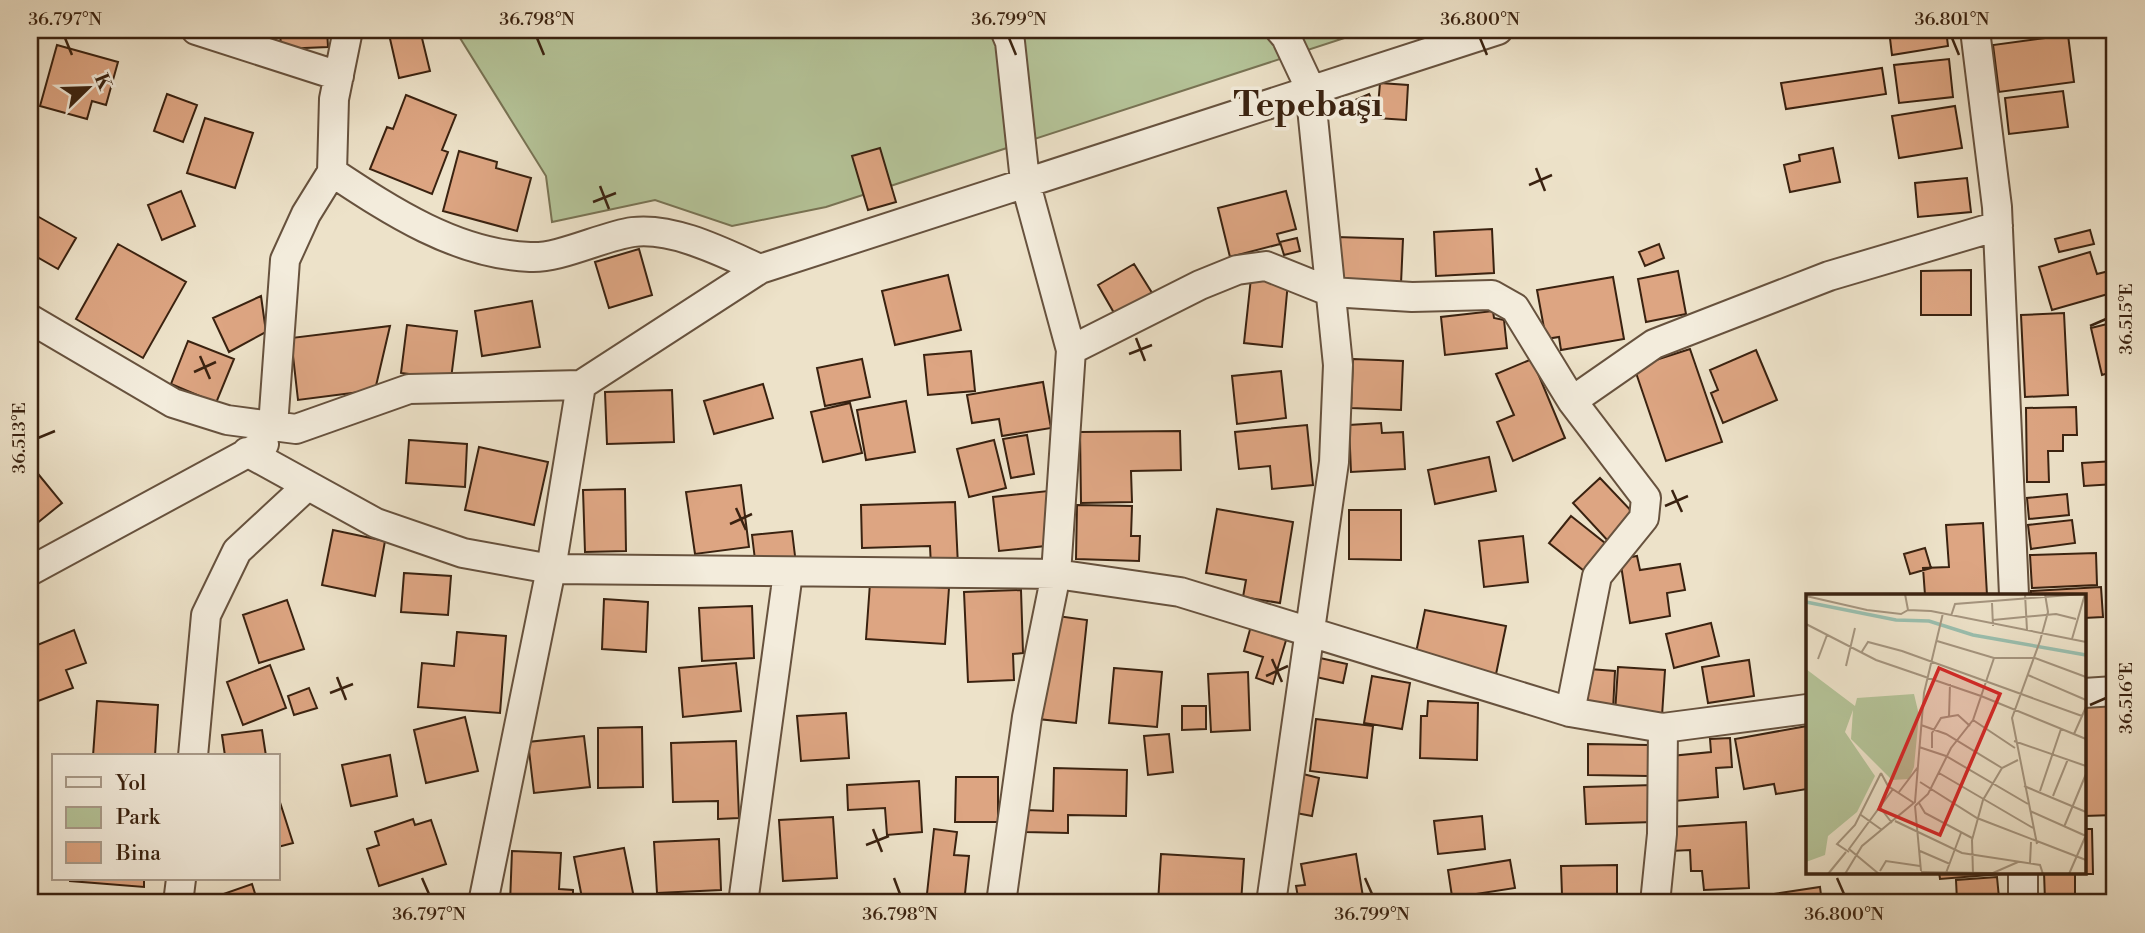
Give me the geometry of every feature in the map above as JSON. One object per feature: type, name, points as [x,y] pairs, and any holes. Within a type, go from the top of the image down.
[{"type":"street","points":[[195,30],[339,76]]},
{"type":"street","points":[[284,427],[285,260],[306,214],[332,172],[334,99],[348,30]]},
{"type":"street","points":[[1001,903],[1027,717],[1056,574],[1071,350],[1025,181],[1010,42],[1005,30]]},
{"type":"street","points":[[1272,903],[1334,462],[1338,365],[1310,88],[1286,37],[1280,30]]},
{"type":"street","points":[[30,571],[247,452],[284,427],[409,389],[580,385],[760,268],[1310,88],[1498,30]]},
{"type":"street","points":[[1975,30],[1998,226],[2014,594]]},
{"type":"street","points":[[332,172],[367,195],[467,247],[532,258],[635,232],[693,239],[760,268]]},
{"type":"street","points":[[1572,401],[1654,344],[1829,276],[1998,226]]},
{"type":"street","points":[[1071,350],[1237,270],[1266,266],[1331,292],[1412,297],[1492,295],[1515,308],[1572,401],[1646,498],[1644,518],[1597,576],[1570,712]]},
{"type":"street","points":[[30,319],[173,403],[227,420],[284,427]]},
{"type":"street","points":[[483,903],[551,569],[580,385]]},
{"type":"street","points":[[247,452],[306,487],[376,523],[463,553],[551,569],[1056,574],[1180,592],[1570,712],[1663,728],[1806,709]]},
{"type":"street","points":[[193,754],[206,615],[237,551],[306,487]]},
{"type":"street","points":[[743,903],[788,573]]},
{"type":"street","points":[[2086,693],[2115,691]]},
{"type":"street","points":[[1655,903],[1662,834],[1663,728]]},
{"type":"street","points":[[2023,874],[2024,903]]},
{"type":"street","points":[[178,903],[181,880]]},
{"type":"green space","points":[[455,30],[1369,30],[826,207],[732,226],[655,200],[552,222],[546,176]]},
{"type":"building","points":[[280,30],[327,30],[328,47],[281,49]]},
{"type":"building","points":[[388,30],[420,30],[430,71],[399,78]]},
{"type":"building","points":[[1334,30],[1357,30],[1338,38]]},
{"type":"building","points":[[1889,30],[1946,30],[1948,46],[1892,55]]},
{"type":"building","points":[[2068,35],[2074,82],[1999,92],[1993,45]]},
{"type":"building","points":[[57,45],[118,62],[106,105],[92,101],[87,119],[40,106]]},
{"type":"building","points":[[1949,59],[1953,97],[1899,103],[1894,65]]},
{"type":"building","points":[[1882,68],[1886,94],[1786,109],[1781,83]]},
{"type":"building","points":[[1380,83],[1408,85],[1406,120],[1377,118]]},
{"type":"building","points":[[2063,91],[2068,127],[2009,134],[2005,98]]},
{"type":"building","points":[[167,94],[197,105],[183,142],[154,131]]},
{"type":"building","points":[[1369,94],[1375,107],[1352,118],[1346,104]]},
{"type":"building","points":[[406,95],[456,115],[442,150],[448,152],[432,194],[370,169],[387,127],[393,129]]},
{"type":"building","points":[[1955,106],[1962,148],[1899,158],[1892,116]]},
{"type":"building","points":[[205,118],[253,133],[235,188],[187,173]]},
{"type":"building","points":[[880,148],[896,202],[868,210],[852,156]]},
{"type":"building","points":[[1833,148],[1840,182],[1790,192],[1784,165],[1800,161],[1799,155]]},
{"type":"building","points":[[459,151],[497,162],[496,168],[531,178],[517,231],[443,211]]},
{"type":"building","points":[[1967,178],[1971,212],[1918,217],[1915,183]]},
{"type":"building","points":[[181,191],[195,226],[162,240],[148,205]]},
{"type":"building","points":[[1286,191],[1296,229],[1277,234],[1280,244],[1230,257],[1218,208]]},
{"type":"building","points":[[30,212],[76,238],[58,269],[30,253]]},
{"type":"building","points":[[1492,229],[1494,273],[1436,276],[1434,232]]},
{"type":"building","points":[[2090,230],[2094,244],[2059,252],[2055,239]]},
{"type":"building","points":[[1336,237],[1403,239],[1401,284],[1335,282]]},
{"type":"building","points":[[1297,238],[1300,251],[1284,255],[1280,242]]},
{"type":"building","points":[[118,244],[186,282],[143,358],[76,319]]},
{"type":"building","points":[[1659,244],[1664,258],[1645,266],[1639,252]]},
{"type":"building","points":[[639,249],[652,295],[609,308],[595,262]]},
{"type":"building","points":[[2090,252],[2097,274],[2109,271],[2115,292],[2052,310],[2039,267]]},
{"type":"building","points":[[1134,264],[1154,296],[1117,318],[1098,285]]},
{"type":"building","points":[[1971,270],[1971,315],[1921,315],[1921,271]]},
{"type":"building","points":[[1678,271],[1686,314],[1646,322],[1638,279]]},
{"type":"building","points":[[948,275],[961,330],[895,345],[882,291]]},
{"type":"building","points":[[1613,277],[1624,339],[1561,350],[1559,337],[1546,339],[1537,290]]},
{"type":"building","points":[[1251,278],[1288,282],[1282,347],[1244,343]]},
{"type":"building","points":[[261,296],[266,332],[229,352],[213,318]]},
{"type":"building","points":[[532,301],[540,347],[482,356],[475,311]]},
{"type":"building","points":[[1493,311],[1494,318],[1504,320],[1507,348],[1445,355],[1441,317]]},
{"type":"building","points":[[2064,313],[2068,395],[2025,397],[2021,315]]},
{"type":"building","points":[[2115,322],[2115,371],[2102,375],[2091,328]]},
{"type":"building","points":[[407,325],[457,331],[451,379],[401,373]]},
{"type":"building","points":[[390,326],[375,390],[298,400],[291,338]]},
{"type":"building","points":[[188,341],[234,359],[216,403],[171,384]]},
{"type":"building","points":[[1690,349],[1722,442],[1666,461],[1634,367]]},
{"type":"building","points":[[1756,350],[1777,400],[1723,423],[1711,393],[1718,390],[1710,370]]},
{"type":"building","points":[[971,351],[975,391],[928,395],[924,355]]},
{"type":"building","points":[[862,359],[870,397],[825,406],[817,368]]},
{"type":"building","points":[[1353,359],[1403,361],[1401,410],[1351,408]]},
{"type":"building","points":[[1532,359],[1565,438],[1513,461],[1497,422],[1514,415],[1496,374]]},
{"type":"building","points":[[1281,371],[1286,418],[1237,424],[1232,376]]},
{"type":"building","points":[[1043,382],[1051,428],[1002,436],[999,419],[972,423],[967,395]]},
{"type":"building","points":[[763,384],[773,418],[714,434],[704,401]]},
{"type":"building","points":[[672,390],[674,442],[607,444],[605,392]]},
{"type":"building","points":[[906,401],[915,452],[866,460],[857,410]]},
{"type":"building","points":[[850,403],[862,453],[823,462],[811,412]]},
{"type":"building","points":[[2076,407],[2077,435],[2063,435],[2063,451],[2048,451],[2049,482],[2027,482],[2026,408]]},
{"type":"building","points":[[2106,422],[2115,422],[2115,457],[2106,457]]},
{"type":"building","points":[[1381,423],[1382,433],[1403,432],[1405,469],[1351,472],[1349,425]]},
{"type":"building","points":[[1307,425],[1313,485],[1272,489],[1270,466],[1239,469],[1235,432]]},
{"type":"building","points":[[1180,431],[1181,470],[1131,471],[1132,502],[1081,503],[1080,432]]},
{"type":"building","points":[[1027,435],[1034,474],[1011,478],[1003,439]]},
{"type":"building","points":[[409,440],[467,444],[465,487],[406,483]]},
{"type":"building","points":[[994,440],[1006,488],[969,497],[957,449]]},
{"type":"building","points":[[479,447],[548,462],[534,525],[465,510]]},
{"type":"building","points":[[1489,457],[1496,491],[1435,504],[1428,470]]},
{"type":"building","points":[[2115,461],[2115,484],[2084,486],[2082,463]]},
{"type":"building","points":[[30,464],[62,503],[30,529]]},
{"type":"building","points":[[1600,478],[1637,517],[1610,543],[1573,503]]},
{"type":"building","points":[[741,485],[749,547],[695,554],[686,492]]},
{"type":"building","points":[[625,489],[626,551],[585,552],[583,490]]},
{"type":"building","points":[[1048,491],[1054,545],[999,551],[993,497]]},
{"type":"building","points":[[2067,494],[2069,515],[2029,519],[2027,498]]},
{"type":"building","points":[[955,502],[958,566],[931,567],[930,546],[862,548],[861,505]]},
{"type":"building","points":[[1077,505],[1132,506],[1131,536],[1140,536],[1139,561],[1076,559]]},
{"type":"building","points":[[1217,509],[1293,522],[1280,603],[1243,597],[1246,580],[1206,573]]},
{"type":"building","points":[[1349,510],[1401,510],[1401,560],[1349,559]]},
{"type":"building","points":[[1571,516],[1610,547],[1588,574],[1549,543]]},
{"type":"building","points":[[2072,520],[2075,543],[2031,549],[2028,525]]},
{"type":"building","points":[[1983,523],[1987,594],[1925,594],[1923,568],[1949,567],[1946,525]]},
{"type":"building","points":[[333,530],[385,541],[375,596],[322,585]]},
{"type":"building","points":[[792,531],[796,564],[756,568],[752,535]]},
{"type":"building","points":[[1523,536],[1528,582],[1484,587],[1479,541]]},
{"type":"building","points":[[1925,548],[1931,568],[1910,574],[1904,554]]},
{"type":"building","points":[[2096,553],[2097,585],[2032,588],[2030,555]]},
{"type":"building","points":[[1637,556],[1640,570],[1680,564],[1685,590],[1667,593],[1670,616],[1630,623],[1620,559]]},
{"type":"building","points":[[404,573],[451,576],[448,615],[401,612]]},
{"type":"building","points":[[870,583],[949,588],[945,644],[866,639]]},
{"type":"building","points":[[2101,587],[2103,617],[2086,618],[2086,594],[2031,594],[2031,591]]},
{"type":"building","points":[[1021,590],[1023,653],[1013,654],[1014,680],[968,682],[964,592]]},
{"type":"building","points":[[604,599],[648,602],[646,652],[602,649]]},
{"type":"building","points":[[287,600],[304,649],[259,663],[243,615]]},
{"type":"building","points":[[752,606],[754,658],[702,661],[699,608]]},
{"type":"building","points":[[1425,610],[1506,626],[1495,679],[1414,662]]},
{"type":"building","points":[[1050,615],[1087,620],[1076,723],[1038,719]]},
{"type":"building","points":[[1711,623],[1719,656],[1674,668],[1666,634]]},
{"type":"building","points":[[1251,626],[1287,637],[1273,684],[1256,678],[1263,657],[1244,651]]},
{"type":"building","points":[[74,630],[86,663],[66,670],[73,688],[30,704],[30,648]]},
{"type":"building","points":[[457,632],[506,636],[500,713],[418,707],[422,663],[454,666]]},
{"type":"building","points":[[1320,658],[1347,664],[1343,683],[1316,677]]},
{"type":"building","points":[[1749,660],[1754,696],[1708,703],[1702,667]]},
{"type":"building","points":[[736,663],[741,711],[683,717],[679,668]]},
{"type":"building","points":[[270,665],[286,708],[243,725],[227,682]]},
{"type":"building","points":[[1618,667],[1665,670],[1662,716],[1615,713]]},
{"type":"building","points":[[1114,668],[1162,672],[1157,727],[1109,723]]},
{"type":"building","points":[[1589,669],[1615,671],[1613,710],[1587,709]]},
{"type":"building","points":[[1248,672],[1250,730],[1211,732],[1208,674]]},
{"type":"building","points":[[1372,676],[1410,683],[1402,729],[1364,723]]},
{"type":"building","points":[[309,688],[317,708],[294,715],[288,696]]},
{"type":"building","points":[[97,701],[158,705],[155,754],[93,754]]},
{"type":"building","points":[[1428,701],[1478,703],[1477,760],[1420,758],[1421,716],[1427,716]]},
{"type":"building","points":[[2112,701],[2115,815],[2086,816],[2086,702]]},
{"type":"building","points":[[1182,706],[1206,706],[1206,729],[1182,730]]},
{"type":"building","points":[[846,713],[849,758],[801,761],[797,716]]},
{"type":"building","points":[[465,717],[478,771],[426,783],[414,730]]},
{"type":"building","points":[[1316,719],[1373,726],[1367,778],[1310,771]]},
{"type":"building","points":[[1806,726],[1806,789],[1776,794],[1774,784],[1744,789],[1735,739]]},
{"type":"building","points":[[642,727],[643,787],[598,788],[598,728]]},
{"type":"building","points":[[262,730],[266,754],[225,754],[222,735]]},
{"type":"building","points":[[1169,734],[1173,772],[1148,775],[1144,736]]},
{"type":"building","points":[[584,736],[590,787],[534,793],[528,742]]},
{"type":"building","points":[[1730,738],[1732,767],[1716,768],[1718,797],[1675,801],[1671,756],[1711,752],[1710,739]]},
{"type":"building","points":[[736,741],[739,818],[718,819],[718,801],[673,802],[671,743]]},
{"type":"building","points":[[1588,744],[1648,745],[1648,776],[1588,775]]},
{"type":"building","points":[[390,755],[397,796],[351,806],[342,765]]},
{"type":"building","points":[[1054,768],[1127,770],[1126,816],[1068,815],[1068,833],[1025,832],[1025,810],[1053,811]]},
{"type":"building","points":[[1303,774],[1319,778],[1312,816],[1296,813]]},
{"type":"building","points":[[956,777],[998,777],[998,822],[955,822]]},
{"type":"building","points":[[919,781],[922,832],[887,835],[885,808],[848,810],[847,785]]},
{"type":"building","points":[[1653,785],[1654,822],[1586,824],[1584,787]]},
{"type":"building","points":[[280,802],[293,843],[280,846]]},
{"type":"building","points":[[1482,816],[1485,849],[1438,854],[1434,821]]},
{"type":"building","points":[[833,817],[837,878],[783,881],[779,820]]},
{"type":"building","points":[[413,819],[415,825],[431,820],[446,864],[379,886],[367,849],[379,845],[375,832]]},
{"type":"building","points":[[1746,822],[1749,888],[1704,890],[1702,871],[1691,871],[1690,850],[1671,851],[1670,827]]},
{"type":"building","points":[[934,829],[957,832],[954,855],[969,856],[964,903],[926,903]]},
{"type":"building","points":[[2086,829],[2092,829],[2093,874],[2086,874]]},
{"type":"building","points":[[719,839],[721,890],[657,893],[654,842]]},
{"type":"building","points":[[624,848],[635,903],[583,903],[574,857]]},
{"type":"building","points":[[512,851],[561,853],[559,889],[573,890],[573,903],[510,903]]},
{"type":"building","points":[[1161,854],[1244,859],[1241,903],[1158,903]]},
{"type":"building","points":[[1356,854],[1364,903],[1299,903],[1296,886],[1305,885],[1301,864]]},
{"type":"building","points":[[1510,860],[1515,888],[1469,895],[1470,903],[1453,903],[1448,870]]},
{"type":"building","points":[[1617,865],[1617,894],[1562,895],[1561,866]]},
{"type":"building","points":[[1939,874],[2001,874],[1940,879]]},
{"type":"building","points":[[2044,874],[2075,874],[2075,900],[2045,901]]},
{"type":"building","points":[[1997,877],[1999,898],[1957,901],[1956,880]]},
{"type":"building","points":[[144,880],[144,887],[70,881]]},
{"type":"building","points":[[252,884],[258,903],[211,903],[209,899]]},
{"type":"building","points":[[1820,887],[1822,903],[1768,903],[1767,895]]},
{"type":"building","points":[[1564,896],[1565,903],[1533,903]]},
{"type":"building","points":[[2115,897],[2115,903],[2094,903],[2094,898]]},
{"type":"building","points":[[1995,899],[1995,903],[1933,903]]},
{"type":"district","name":"Tepebaşı","points":[[1308,104]]}]
